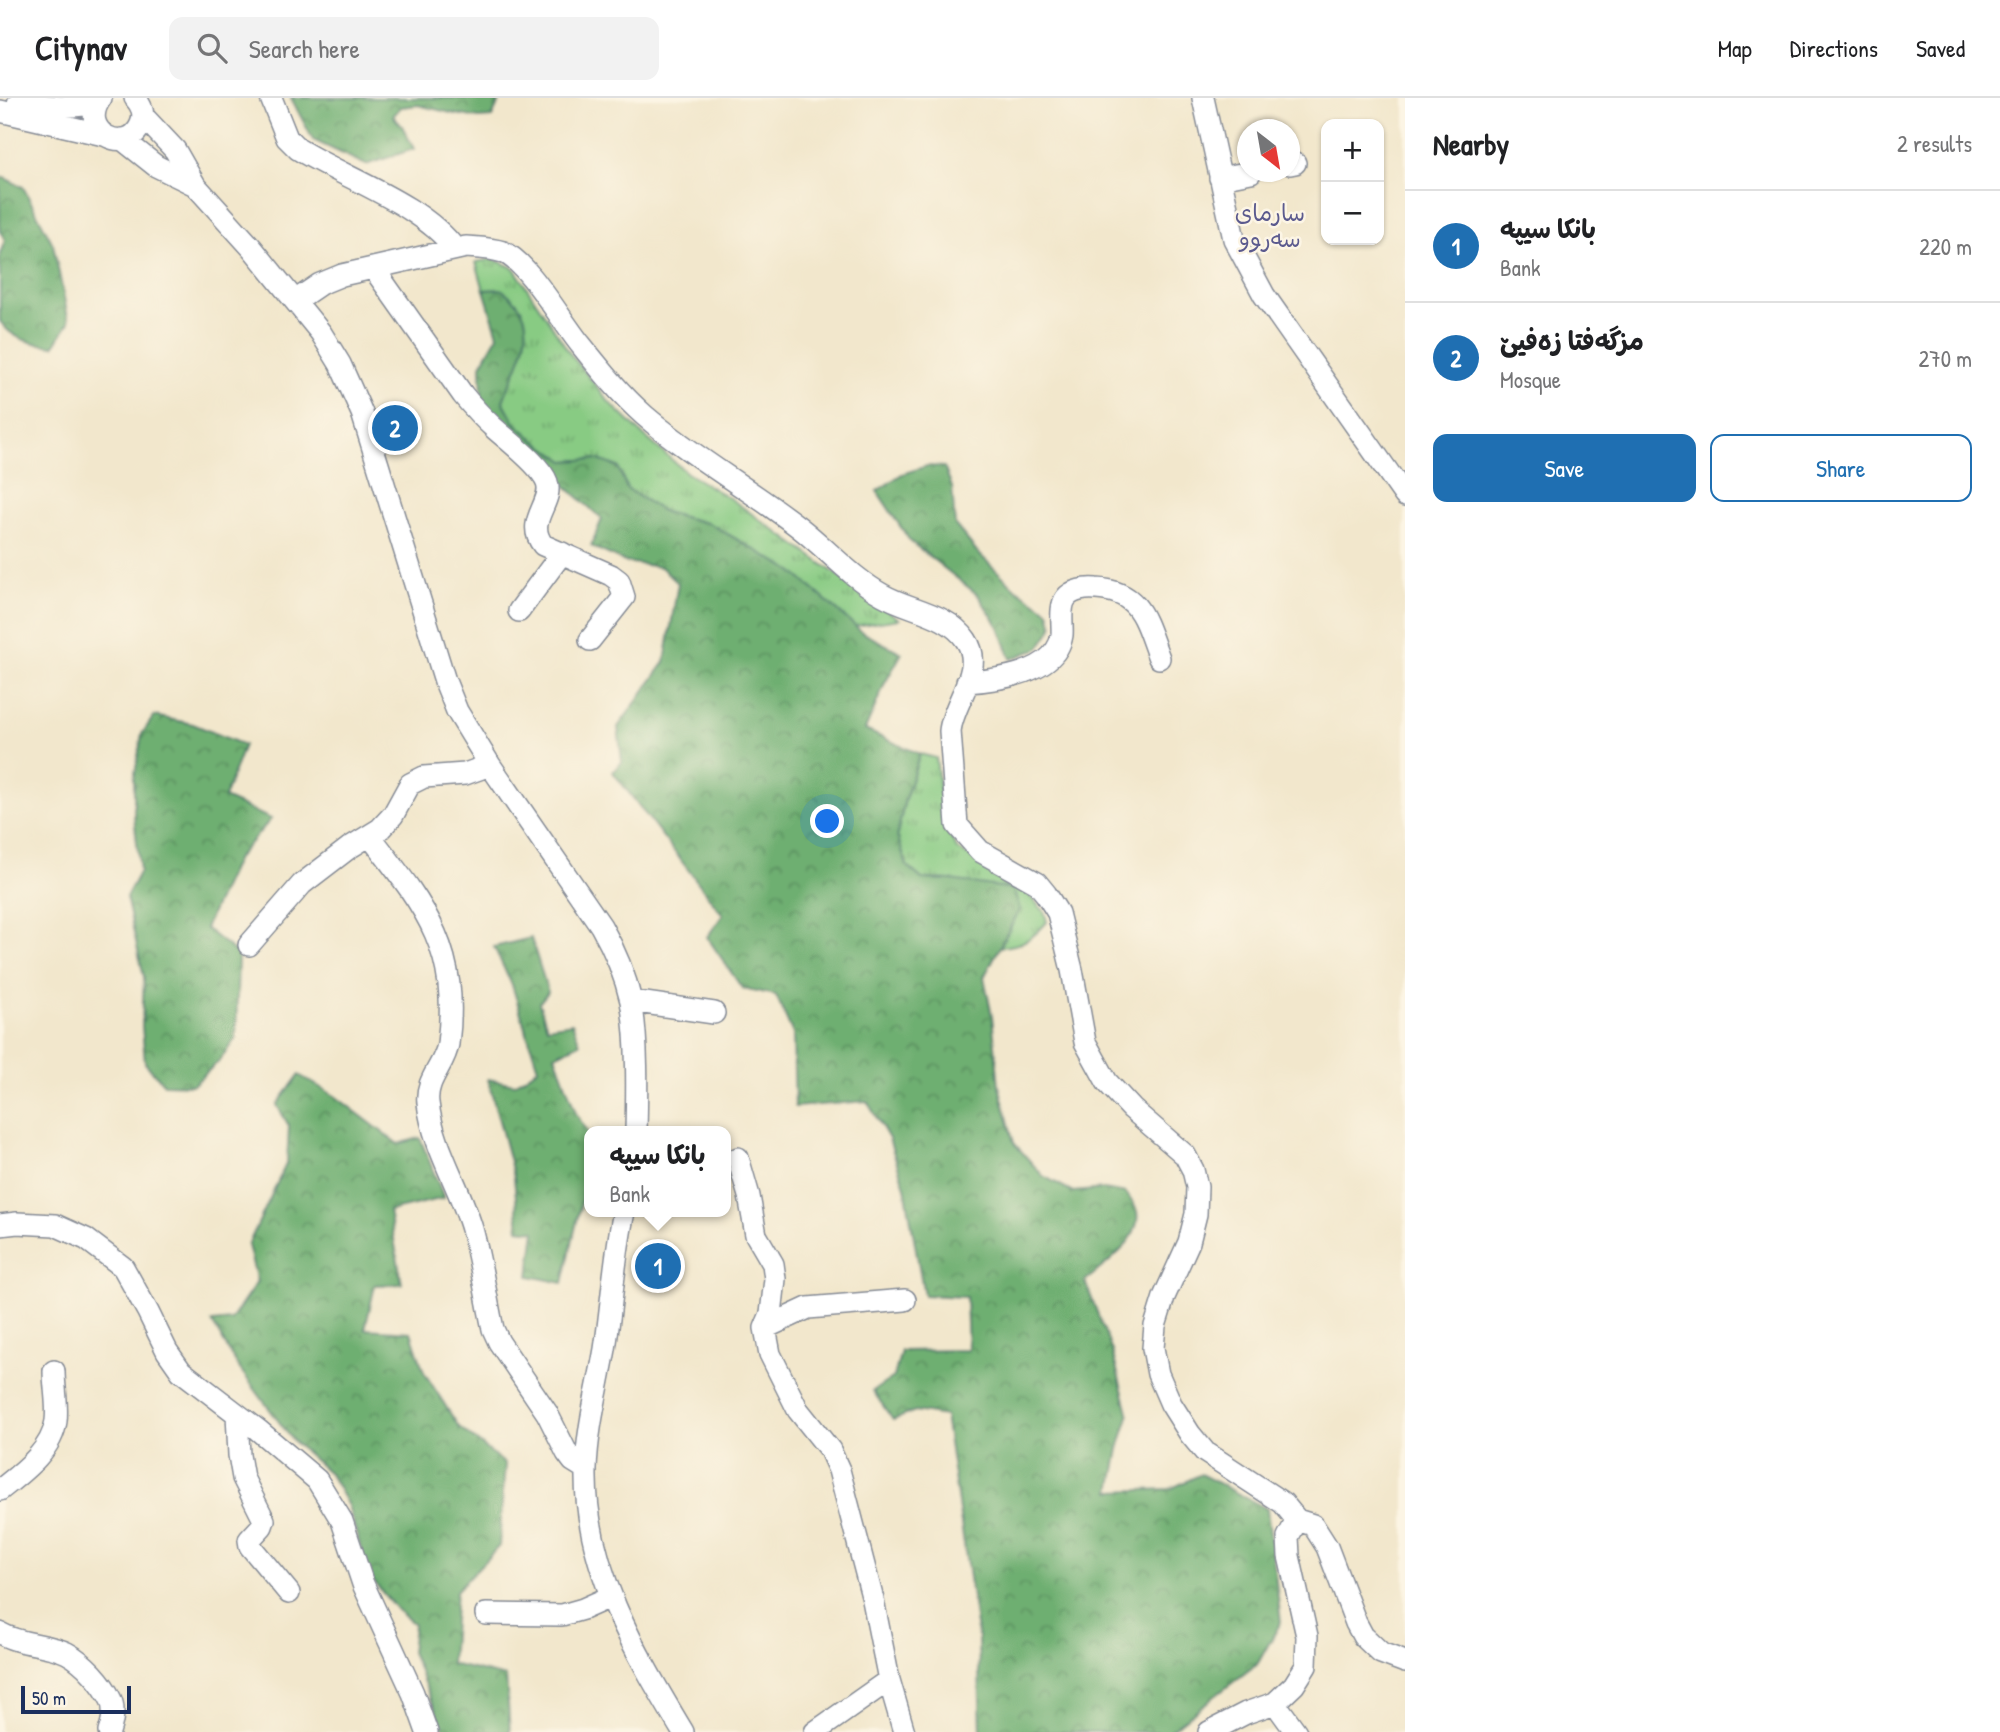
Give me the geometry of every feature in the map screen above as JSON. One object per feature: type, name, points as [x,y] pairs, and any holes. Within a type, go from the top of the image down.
[{"type":"street","points":[[271,98],[284,132],[298,149],[386,196],[443,233],[455,250]]},
{"type":"street","points":[[1203,98],[1234,239],[1264,295],[1405,496]]},
{"type":"street","points":[[0,99],[37,106],[98,100],[94,117],[99,130],[156,166],[195,185]]},
{"type":"street","points":[[0,111],[113,137],[128,138],[139,129],[137,103]]},
{"type":"street","points":[[137,103],[175,150],[195,185],[252,248],[321,333],[340,364],[362,414],[445,681],[457,711],[490,765],[601,926],[615,951],[631,1001],[636,1126]]},
{"type":"street","points":[[1220,178],[1237,175]]},
{"type":"street","points":[[295,301],[320,284],[342,275],[455,250],[487,248],[506,253],[528,272],[568,330],[621,392],[645,415],[683,446],[800,528],[855,576],[883,596],[947,622],[967,641],[973,670],[951,719],[950,731],[957,825],[980,850],[1037,883],[1046,894],[1058,913],[1085,1042],[1107,1082],[1132,1109],[1185,1155],[1193,1170],[1197,1187],[1196,1214],[1189,1242],[1164,1297],[1155,1326],[1153,1348],[1158,1374],[1171,1404],[1189,1434],[1205,1452],[1283,1503],[1297,1520],[1313,1525],[1327,1547],[1363,1636],[1381,1653],[1405,1662]]},
{"type":"street","points":[[374,269],[463,395],[477,412],[527,457],[547,482],[548,491],[536,530],[538,539],[543,545],[611,575],[624,591],[624,597],[590,640]]},
{"type":"street","points":[[519,611],[562,553]]},
{"type":"street","points":[[967,682],[989,681],[1023,673],[1055,653],[1060,642],[1066,598],[1076,591],[1091,588],[1107,589],[1134,602],[1141,611],[1159,658]]},
{"type":"street","points":[[249,945],[302,884],[349,848],[370,836],[393,815],[411,784],[425,777],[465,774],[490,765]]},
{"type":"street","points":[[370,836],[412,891],[430,918],[440,941],[449,982],[452,1014],[447,1051],[430,1081],[428,1104],[434,1129],[472,1229],[493,1329],[547,1413],[567,1453],[573,1461],[586,1469]]},
{"type":"street","points":[[631,1001],[714,1013]]},
{"type":"street","points":[[738,1158],[756,1235],[773,1264],[774,1302],[765,1328],[770,1354],[799,1410],[830,1450],[839,1471],[904,1732]]},
{"type":"street","points":[[623,1217],[605,1348],[589,1434],[586,1469],[591,1521],[610,1597],[660,1694],[683,1732]]},
{"type":"street","points":[[0,1226],[17,1223],[55,1226],[86,1239],[123,1267],[167,1352],[181,1371],[317,1480],[342,1521],[363,1584],[413,1693],[427,1732]]},
{"type":"street","points":[[765,1328],[808,1308],[905,1300]]},
{"type":"street","points":[[0,1490],[22,1472],[47,1444],[56,1422],[54,1371]]},
{"type":"street","points":[[236,1413],[243,1478],[264,1520],[249,1540],[250,1546],[289,1593]]},
{"type":"street","points":[[1209,1732],[1246,1713],[1275,1703],[1303,1673],[1308,1651],[1307,1636],[1289,1556],[1288,1537],[1297,1520]]},
{"type":"street","points":[[486,1614],[562,1615],[610,1597]]},
{"type":"street","points":[[0,1633],[66,1653],[83,1665],[112,1702],[109,1732]]},
{"type":"street","points":[[815,1732],[889,1680]]},
{"type":"street","points":[[1275,1703],[1296,1732]]},
{"type":"green space","points":[[291,98],[501,98],[492,117],[479,118],[418,105],[401,107],[393,116],[402,126],[414,149],[366,165],[313,140]]},
{"type":"green space","points":[[0,176],[23,187],[53,244],[69,322],[54,346],[17,337],[0,321],[0,254],[5,240],[0,231]]},
{"type":"green space","points":[[493,259],[514,268],[571,355],[609,402],[643,435],[687,473],[731,499],[899,619],[855,626],[792,571],[710,524],[664,512],[627,489],[618,467],[596,459],[565,461],[515,423],[503,401],[523,353],[526,327],[524,315],[512,298],[501,289],[484,290],[476,262]]},
{"type":"green space","points":[[501,289],[518,304],[526,327],[523,353],[503,401],[515,423],[565,461],[596,459],[618,467],[627,489],[664,512],[710,524],[792,571],[863,633],[902,653],[885,683],[865,730],[920,754],[905,799],[897,835],[907,866],[922,879],[951,880],[1013,889],[1020,909],[984,977],[992,1016],[999,1086],[1014,1143],[1043,1176],[1073,1192],[1104,1189],[1126,1193],[1137,1212],[1134,1233],[1128,1242],[1085,1281],[1112,1351],[1129,1416],[1111,1491],[1170,1489],[1201,1474],[1267,1509],[1281,1622],[1258,1663],[1168,1732],[981,1732],[978,1638],[945,1416],[915,1411],[893,1420],[873,1391],[894,1377],[901,1351],[968,1350],[966,1297],[924,1295],[905,1187],[889,1139],[867,1101],[795,1107],[793,1034],[776,995],[742,988],[707,937],[723,915],[613,772],[622,762],[618,727],[665,662],[678,583],[661,567],[625,562],[591,546],[602,519],[525,449],[482,402],[481,365],[498,335],[484,290]]},
{"type":"green space","points":[[927,466],[944,467],[952,487],[955,525],[979,554],[1015,588],[1049,611],[1053,627],[1039,648],[1011,659],[999,627],[978,595],[910,541],[877,491],[902,474]]},
{"type":"green space","points":[[154,716],[193,724],[244,745],[224,798],[271,819],[237,858],[205,928],[238,954],[236,1038],[219,1061],[193,1085],[164,1084],[145,1063],[142,1026],[144,977],[126,897],[140,871],[134,815],[134,779],[142,734]]},
{"type":"green space","points":[[920,754],[936,758],[944,824],[957,849],[1016,882],[1044,911],[1047,922],[1026,940],[1000,947],[1020,909],[951,880],[922,879],[907,866],[897,835],[905,799]]},
{"type":"green space","points":[[531,938],[548,992],[539,1003],[547,1027],[572,1023],[580,1043],[555,1055],[576,1113],[584,1127],[584,1190],[563,1283],[529,1276],[535,1231],[519,1229],[514,1177],[488,1079],[515,1084],[538,1068],[512,985],[494,947]]},
{"type":"green space","points":[[299,1075],[335,1096],[398,1144],[420,1138],[444,1198],[389,1211],[402,1284],[375,1285],[365,1329],[411,1332],[424,1372],[459,1427],[505,1464],[499,1546],[456,1591],[451,1664],[506,1677],[510,1732],[445,1732],[411,1652],[414,1624],[397,1610],[369,1576],[348,1506],[330,1474],[294,1442],[237,1365],[212,1322],[231,1320],[257,1282],[248,1245],[287,1162],[289,1126],[277,1105]]},
{"type":"place","name":"مزگەفتا زەفیێ","points":[[395,428]]},
{"type":"place","name":"بانکا سیپە","points":[[658,1266]]},
{"type":"district","name":"سارمای سەروو","points":[[1270,225]]}]
